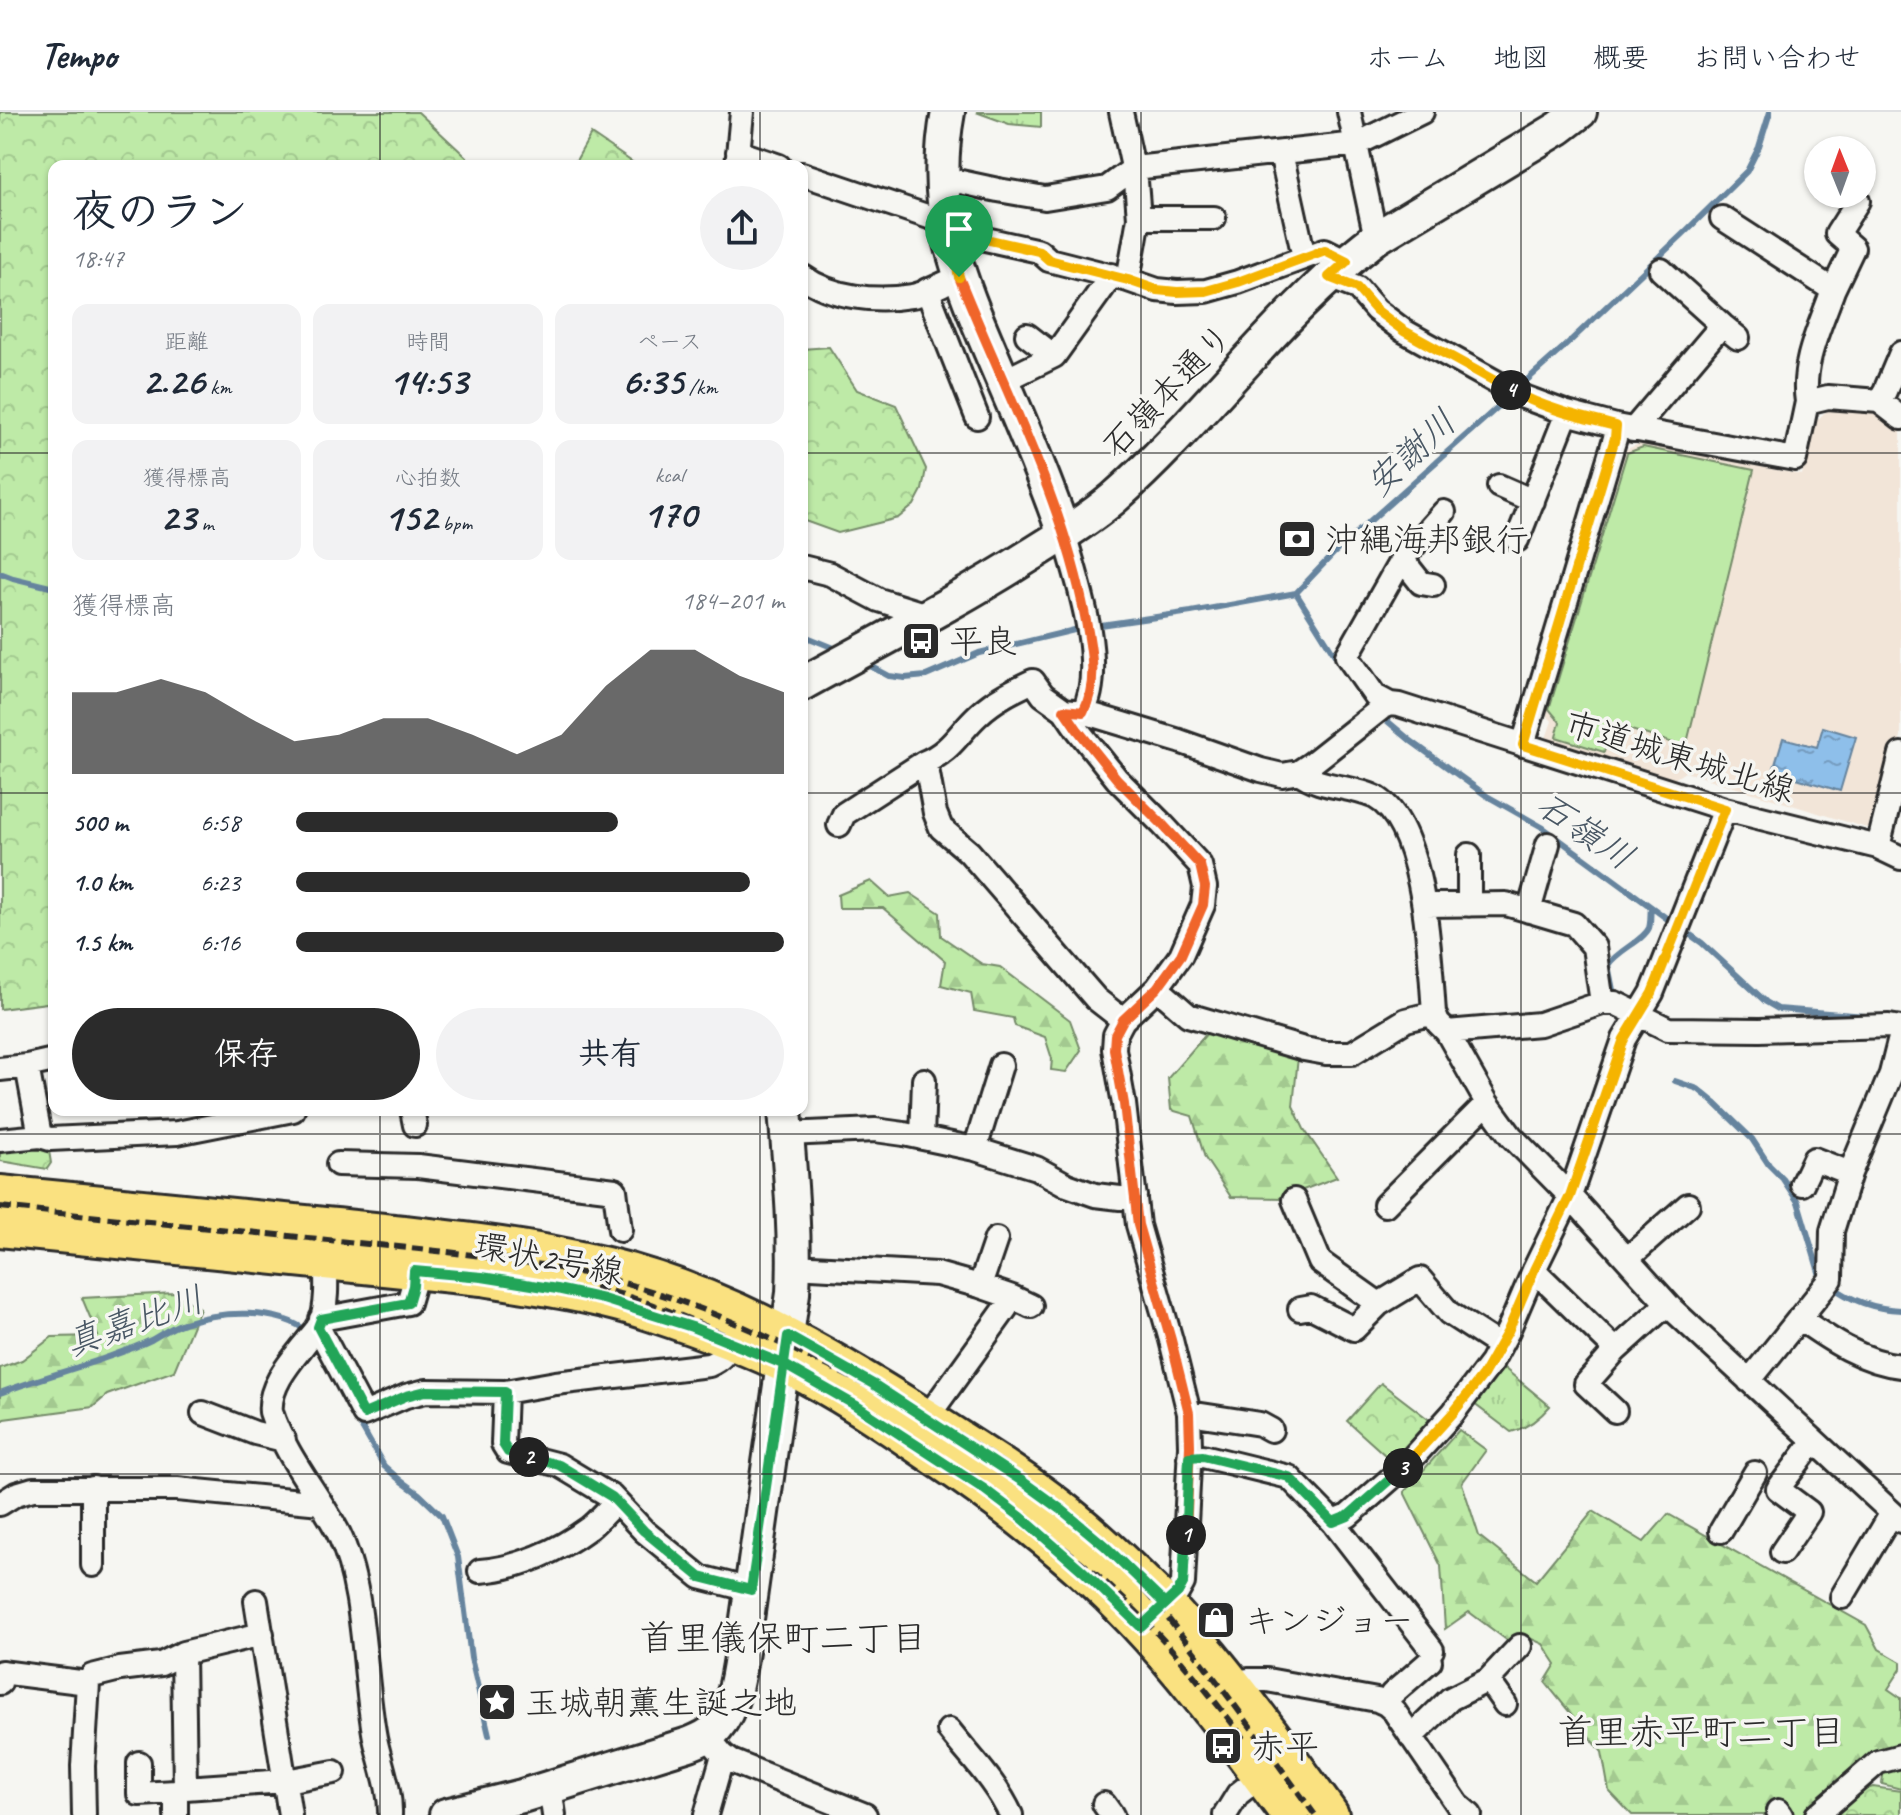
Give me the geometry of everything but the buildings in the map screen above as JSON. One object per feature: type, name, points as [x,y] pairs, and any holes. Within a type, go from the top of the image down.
[{"type":"main road","points":[[948,112],[942,178],[947,223],[959,277],[1044,477],[1064,534]]},
{"type":"main road","name":"石嶺本通り","points":[[808,681],[990,581],[1107,504],[1146,469],[1327,265],[1376,238],[1563,117]]},
{"type":"main road","points":[[446,1815],[552,1801],[667,1752],[715,1746],[732,1696],[751,1590],[785,1350],[794,1266],[786,1122]]},
{"type":"main road","name":"環状2号線","points":[[0,1194],[500,1246],[607,1266],[700,1296],[785,1350],[855,1405],[984,1489],[1084,1572],[1153,1616],[1237,1689],[1330,1815]]},
{"type":"main road","name":"環状2号線","points":[[0,1228],[482,1277],[557,1289],[652,1313],[730,1342],[785,1350],[873,1384],[1022,1481],[1105,1546],[1153,1616],[1196,1691],[1290,1815]]},
{"type":"street","points":[[738,159],[742,112]]},
{"type":"street","points":[[1003,381],[1054,356],[1120,278],[1139,218],[1134,168],[1121,112]]},
{"type":"street","points":[[1349,112],[1376,238]]},
{"type":"street","points":[[942,178],[1045,198],[1107,188],[1134,168],[1357,144],[1422,112]]},
{"type":"street","points":[[1281,153],[1327,265],[1404,331],[1514,391],[1567,413],[1624,428],[1795,459],[1807,402],[1807,362],[1833,290],[1853,248],[1837,234],[1854,208]]},
{"type":"street","points":[[808,176],[947,223],[972,236],[1039,251],[1049,260],[1157,290],[1206,291],[1327,265]]},
{"type":"street","points":[[1139,218],[1214,218]]},
{"type":"street","points":[[1722,218],[1833,290]]},
{"type":"street","points":[[1523,745],[1610,454],[1624,428],[1730,331],[1661,270]]},
{"type":"street","points":[[808,280],[847,296],[885,298],[915,296],[959,277]]},
{"type":"street","points":[[927,290],[977,417]]},
{"type":"street","points":[[1027,335],[1054,356]]},
{"type":"street","points":[[1879,401],[1901,353]]},
{"type":"street","points":[[1807,402],[1828,397],[1879,401],[1901,418]]},
{"type":"street","points":[[1517,540],[1567,413]]},
{"type":"street","points":[[1499,486],[1533,501]]},
{"type":"street","points":[[839,825],[844,814],[951,747],[977,715],[991,704],[1033,681],[1043,695],[1074,711],[1179,741],[1261,770],[1282,775],[1299,772],[1380,710],[1375,696],[1347,656],[1402,559],[1444,512]]},
{"type":"street","points":[[1064,534],[1076,573],[1092,663],[1089,700],[1074,711]]},
{"type":"street","points":[[1402,559],[1421,583],[1433,585]]},
{"type":"street","points":[[808,568],[830,574],[879,600],[930,616]]},
{"type":"street","name":"市道城東城北線","points":[[1380,710],[1399,705],[1725,809],[1878,847],[1901,858]]},
{"type":"street","points":[[1074,711],[1077,729],[1117,779],[1200,865],[1205,887],[1203,905],[1181,955],[1157,988],[1123,1020],[1115,1035],[1114,1049],[1124,1104],[1138,1225],[1189,1413],[1183,1583],[1153,1616]]},
{"type":"street","points":[[1878,847],[1894,812],[1901,754]]},
{"type":"street","points":[[923,763],[941,828],[969,852],[1096,999],[1123,1020]]},
{"type":"street","points":[[1299,772],[1311,781],[1376,798],[1397,819],[1408,845],[1425,905],[1434,1013],[1487,1103],[1511,1136],[1570,1196],[1667,1304],[1897,1517],[1842,1597]]},
{"type":"street","points":[[1333,1522],[1348,1516],[1405,1466],[1453,1413],[1483,1375],[1500,1346],[1570,1196],[1624,1039],[1652,993],[1725,809]]},
{"type":"street","points":[[1529,911],[1548,844]]},
{"type":"street","points":[[1469,855],[1469,905]]},
{"type":"street","points":[[1425,905],[1506,904],[1574,924],[1594,947],[1602,1003]]},
{"type":"street","points":[[1157,988],[1188,1015],[1326,1053],[1352,1053],[1406,1020],[1434,1013]]},
{"type":"street","points":[[1447,1032],[1540,1024],[1602,1003],[1615,1003],[1668,1029],[1901,1028]]},
{"type":"street","points":[[1749,1381],[1827,1284],[1832,1231],[1850,1173],[1891,1074],[1901,1034]]},
{"type":"street","points":[[0,1069],[48,1061]]},
{"type":"street","points":[[975,1149],[1001,1065]]},
{"type":"street","points":[[27,1066],[40,1136]]},
{"type":"street","points":[[922,1138],[924,1080]]},
{"type":"street","points":[[1385,1205],[1487,1103]]},
{"type":"street","points":[[0,1140],[40,1136],[50,1139],[177,1133],[260,1116]]},
{"type":"street","points":[[786,1122],[875,1130],[975,1149],[1036,1168],[1067,1185],[1095,1195],[1135,1196]]},
{"type":"street","points":[[1802,1184],[1814,1159],[1850,1173]]},
{"type":"street","points":[[338,1164],[418,1166],[615,1190],[620,1230]]},
{"type":"street","points":[[1294,1200],[1320,1262],[1379,1304]]},
{"type":"street","points":[[1627,1259],[1688,1205]]},
{"type":"street","points":[[323,1226],[327,1290],[315,1329],[273,1392],[270,1405],[273,1420],[340,1537],[355,1584],[374,1736],[390,1815]]},
{"type":"street","points":[[980,1286],[996,1239]]},
{"type":"street","points":[[794,1266],[937,1274],[1021,1302],[1006,1308],[926,1419]]},
{"type":"street","points":[[1534,1270],[1616,1350]]},
{"type":"street","points":[[315,1329],[408,1303],[414,1271]]},
{"type":"street","points":[[1300,1309],[1311,1307],[1354,1329],[1379,1304],[1420,1279],[1449,1313],[1500,1346]]},
{"type":"street","points":[[1615,1411],[1586,1384],[1616,1350],[1667,1304]]},
{"type":"street","points":[[1799,1318],[1828,1339],[1853,1351],[1883,1363],[1901,1366]]},
{"type":"street","points":[[315,1329],[364,1414],[426,1391],[505,1392],[709,1365],[725,1355],[730,1342]]},
{"type":"street","points":[[505,1392],[503,1444],[508,1452],[559,1465],[612,1497],[644,1531],[700,1577],[751,1590]]},
{"type":"street","points":[[203,1413],[255,1433],[284,1440]]},
{"type":"street","points":[[1189,1413],[1260,1424],[1271,1430]]},
{"type":"street","points":[[1778,1489],[1814,1441]]},
{"type":"street","points":[[1189,1457],[1203,1456],[1289,1477],[1333,1522],[1431,1655],[1386,1704]]},
{"type":"street","points":[[1721,1531],[1747,1468],[1809,1512],[1782,1552]]},
{"type":"street","points":[[0,1504],[16,1494],[33,1489],[93,1488],[177,1489],[321,1503]]},
{"type":"street","points":[[93,1488],[93,1565]]},
{"type":"street","points":[[480,1571],[501,1569],[554,1550],[591,1526],[616,1502]]},
{"type":"street","points":[[256,1601],[290,1815]]},
{"type":"street","points":[[84,1815],[83,1766],[88,1683],[92,1676],[161,1664],[183,1653],[262,1634]]},
{"type":"street","points":[[1411,1737],[1450,1699],[1488,1680],[1520,1646]]},
{"type":"street","points":[[176,1815],[180,1790],[183,1653]]},
{"type":"street","points":[[0,1683],[1,1672],[88,1683]]},
{"type":"street","points":[[1237,1689],[1248,1680],[1267,1680],[1386,1704],[1394,1711],[1458,1805],[1470,1815]]},
{"type":"street","points":[[1488,1680],[1505,1704]]},
{"type":"street","points":[[949,1730],[991,1780],[1011,1815]]},
{"type":"street","points":[[715,1746],[731,1761],[855,1813]]},
{"type":"street","points":[[706,1815],[715,1746]]},
{"type":"street","points":[[1817,1815],[1878,1762],[1901,1756]]},
{"type":"street","points":[[139,1763],[139,1794],[286,1781],[334,1772]]},
{"type":"street","points":[[1225,1815],[1238,1794],[1261,1776]]},
{"type":"shaded area","points":[[1848,406],[1880,416],[1901,429],[1901,736],[1879,815],[1874,816],[1870,829],[1685,772],[1674,779],[1546,738],[1552,721],[1544,712],[1625,450],[1641,443],[1802,475],[1814,424],[1824,413]]},
{"type":"green space","points":[[0,112],[418,112],[470,160],[48,160],[48,1003],[0,1009]]},
{"type":"green space","points":[[976,112],[1041,112],[1041,127],[1009,124]]},
{"type":"green space","points":[[591,134],[629,160],[576,160]]},
{"type":"green space","points":[[829,347],[857,390],[896,405],[926,469],[922,490],[914,505],[898,518],[838,533],[808,522],[808,349]]},
{"type":"green space","points":[[1643,447],[1754,470],[1686,747],[1612,724],[1604,752],[1556,737],[1560,722],[1549,709],[1627,453]]},
{"type":"green space","points":[[871,881],[889,897],[910,893],[940,913],[941,936],[982,964],[1000,967],[1070,1020],[1081,1050],[1066,1072],[1051,1070],[1052,1059],[1045,1037],[1015,1026],[1013,1018],[974,1011],[971,993],[941,985],[945,961],[883,908],[839,908],[838,895]]},
{"type":"green space","points":[[1208,1032],[1298,1057],[1293,1106],[1304,1129],[1337,1177],[1282,1198],[1231,1197],[1205,1158],[1192,1116],[1171,1110],[1168,1078]]},
{"type":"green space","points":[[0,1145],[48,1145],[51,1163],[47,1169],[0,1161]]},
{"type":"green space","points":[[175,1293],[200,1308],[174,1371],[107,1395],[93,1407],[4,1419],[0,1423],[0,1368],[22,1360],[52,1337],[98,1336],[82,1298]]},
{"type":"green space","points":[[1504,1368],[1550,1406],[1532,1422],[1511,1432],[1473,1403]]},
{"type":"green space","points":[[1381,1383],[1432,1422],[1395,1464],[1347,1421]]},
{"type":"green space","points":[[1459,1430],[1486,1450],[1462,1483],[1479,1536],[1536,1581],[1593,1511],[1644,1542],[1668,1514],[1866,1625],[1879,1649],[1901,1662],[1901,1669],[1888,1689],[1901,1698],[1901,1748],[1807,1815],[1632,1815],[1609,1791],[1602,1752],[1545,1682],[1556,1664],[1543,1644],[1521,1634],[1508,1641],[1469,1612],[1445,1629],[1441,1566],[1404,1492]]},
{"type":"green space","points":[[1901,1766],[1901,1789],[1882,1784],[1884,1768]]},
{"type":"green space","points":[[1873,1787],[1901,1791],[1901,1815],[1829,1815],[1854,1793]]},
{"type":"water","points":[[1823,727],[1856,737],[1840,791],[1773,771],[1783,738],[1817,747]]},
{"type":"waterway","name":"安謝川","points":[[1517,389],[1747,171],[1759,147],[1770,112]]},
{"type":"waterway","name":"安謝川","points":[[863,662],[889,676],[926,676],[979,653],[1087,627],[1296,593],[1334,553],[1509,397]]},
{"type":"waterway","name":"安謝川","points":[[0,573],[48,587]]},
{"type":"waterway","name":"石嶺川","points":[[1296,593],[1341,665]]},
{"type":"waterway","name":"安謝川","points":[[808,637],[839,650]]},
{"type":"waterway","name":"石嶺川","points":[[1379,714],[1487,796],[1542,827],[1673,923]]},
{"type":"waterway","points":[[1614,995],[1608,965],[1646,933],[1650,926],[1651,907]]},
{"type":"waterway","name":"石嶺川","points":[[1682,929],[1778,1009],[1878,1017]]},
{"type":"waterway","points":[[1675,1081],[1698,1089],[1715,1103],[1752,1139],[1769,1165],[1783,1179],[1798,1202],[1821,1279]]},
{"type":"waterway","points":[[1830,1285],[1864,1303],[1901,1310]]},
{"type":"waterway","name":"真嘉比川","points":[[0,1393],[127,1350],[198,1319],[231,1314],[266,1315],[282,1319],[309,1333]]},
{"type":"waterway","name":"真嘉比川","points":[[357,1419],[384,1466],[442,1516],[458,1557],[471,1658],[489,1735]]},
{"type":"railway","points":[[0,1207],[449,1252],[540,1265],[654,1292],[782,1344],[883,1393],[992,1456],[1091,1534],[1168,1619],[1315,1815]]},
{"type":"railway","points":[[594,1287],[679,1315],[759,1353],[836,1397],[1018,1514],[1069,1552],[1135,1610],[1184,1663],[1244,1738]]},
{"type":"place","name":"沖縄海邦銀行","points":[[1297,539]]},
{"type":"place","name":"平良","points":[[921,641]]},
{"type":"place","name":"キンジョー","points":[[1216,1620]]},
{"type":"place","name":"玉城朝薫生誕之地","points":[[497,1702]]},
{"type":"place","name":"赤平","points":[[1223,1746]]},
{"type":"district","name":"首里儀保町二丁目","points":[[783,1637]]},
{"type":"district","name":"首里赤平町二丁目","points":[[1701,1731]]},
{"type":"route","points":[[959,277],[947,223],[972,236],[1039,251],[1049,260],[1157,290],[1177,292],[1206,291],[1238,282],[1325,250],[1347,261],[1329,277],[1357,288],[1376,310],[1404,331],[1521,396],[1616,426],[1523,745],[1725,809],[1652,993],[1624,1039],[1570,1196],[1491,1363],[1453,1413],[1405,1466],[1348,1516],[1333,1522],[1289,1477],[1203,1456],[1189,1457],[1183,1583],[1165,1604],[1105,1546],[1022,1481],[873,1384],[788,1336],[783,1364],[751,1590],[700,1577],[644,1531],[612,1497],[559,1465],[508,1452],[503,1444],[505,1392],[426,1391],[364,1414],[318,1327],[321,1319],[408,1303],[414,1271],[482,1277],[557,1289],[627,1305],[692,1327],[783,1364],[911,1440],[1021,1517],[1141,1627],[1178,1592],[1183,1583],[1189,1413],[1138,1225],[1124,1104],[1115,1058],[1115,1035],[1123,1020],[1157,988],[1181,955],[1203,905],[1205,887],[1200,865],[1117,779],[1064,710],[1083,712],[1092,683],[1090,644],[1076,573],[1048,487],[959,277]]}]
